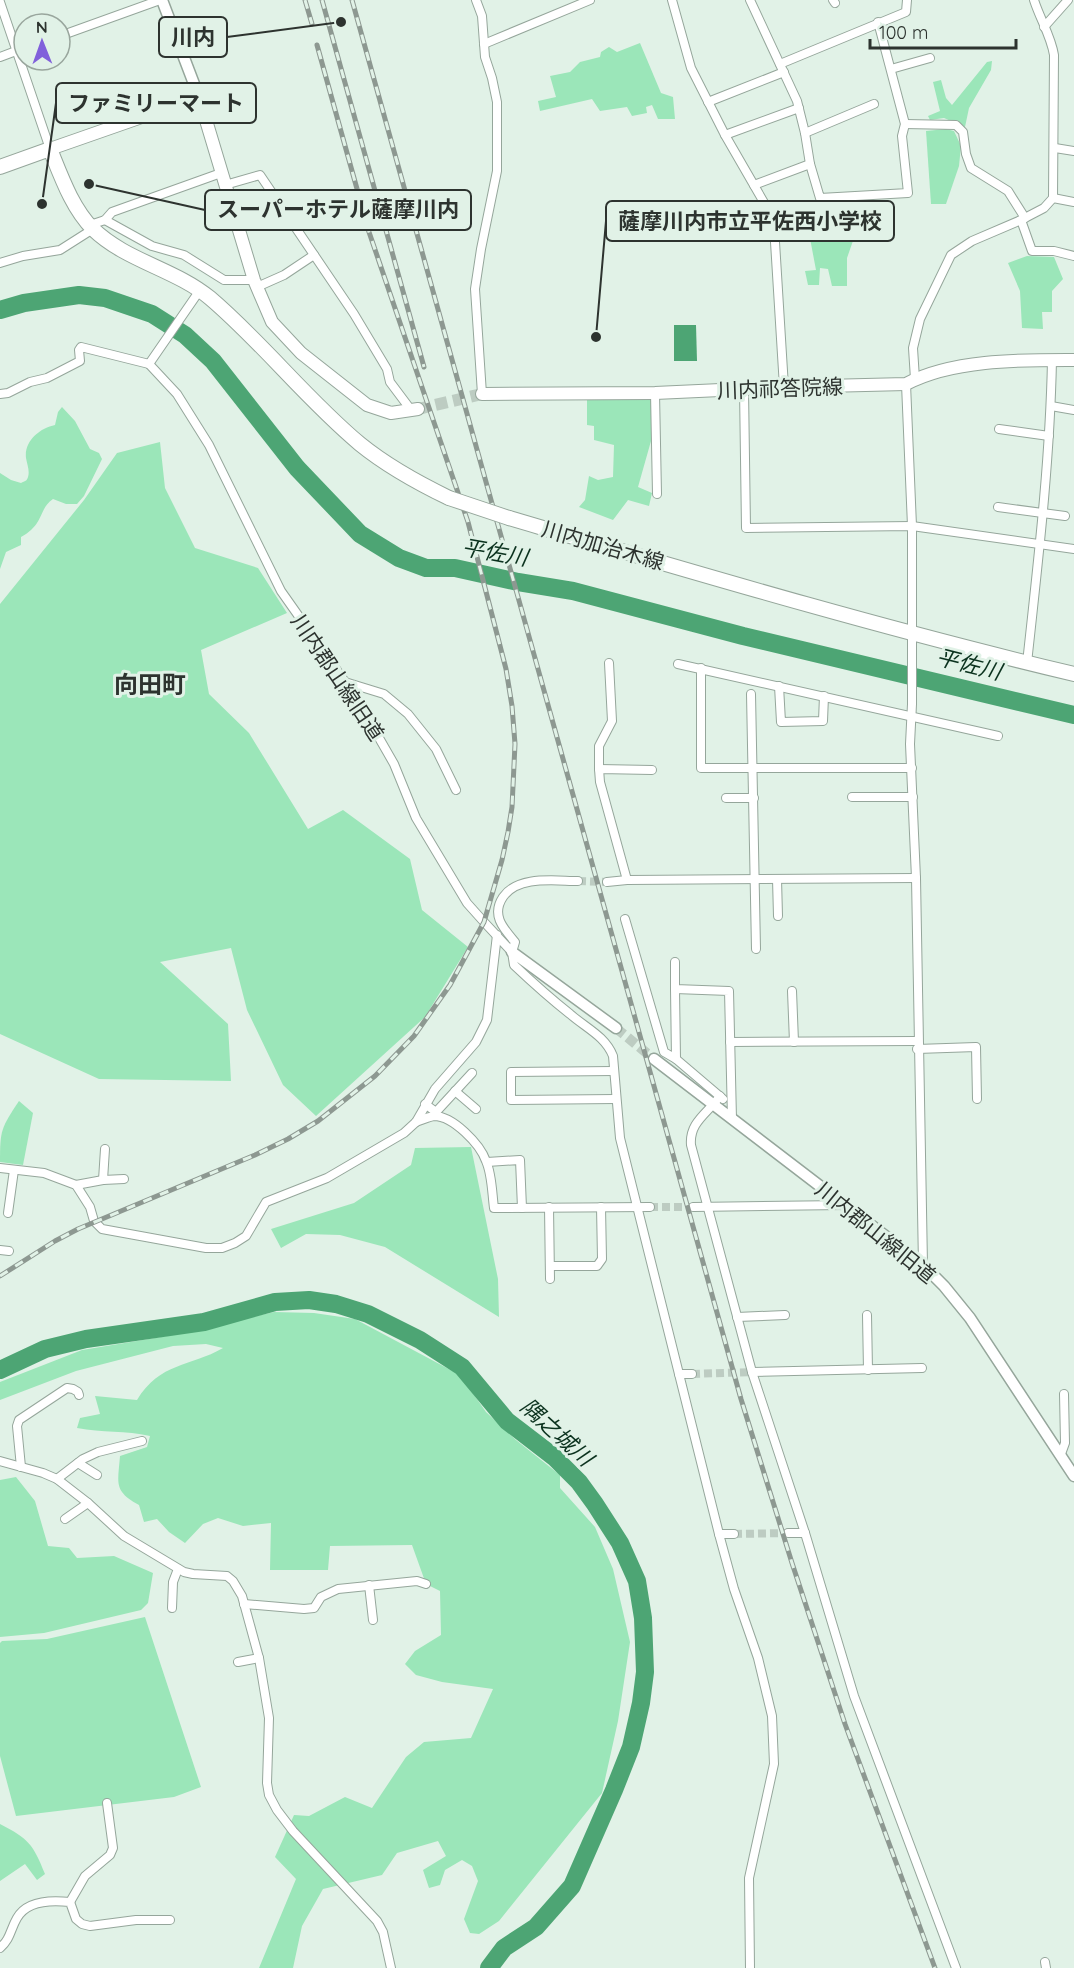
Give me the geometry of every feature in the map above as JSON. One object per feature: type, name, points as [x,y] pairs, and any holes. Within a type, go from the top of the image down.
[{"type":"main road","points":[[0,167],[199,97],[256,284],[272,322],[301,353],[358,399],[380,411],[391,413],[414,410]]},
{"type":"main road","name":"川内加治木線","points":[[50,149],[74,203],[91,227],[119,249],[200,290],[256,340],[292,380],[362,445],[400,472],[449,498],[509,518],[781,598],[912,634],[1074,674]]},
{"type":"main road","name":"川内祁答院線","points":[[482,394],[655,393],[910,382],[976,363],[1074,360]]},
{"type":"street","points":[[72,32],[161,0],[199,97]]},
{"type":"street","points":[[476,0],[482,16],[484,44],[496,102],[497,171],[474,289],[482,394]]},
{"type":"street","points":[[484,44],[574,3],[590,0]]},
{"type":"street","points":[[672,0],[691,68],[725,135],[770,213],[774,226],[784,387]]},
{"type":"street","points":[[750,0],[799,108],[810,164],[820,198],[908,193],[902,136],[905,124],[878,22]]},
{"type":"street","points":[[708,102],[878,22],[906,12],[907,0]]},
{"type":"street","points":[[923,1265],[914,797],[910,744],[912,526],[910,382],[913,348],[920,319],[951,255],[972,241],[1044,208],[1053,198],[1054,55],[1052,43],[1034,0]]},
{"type":"street","points":[[1044,27],[1068,0]]},
{"type":"street","points":[[0,2],[12,31]]},
{"type":"street","points":[[891,69],[930,58]]},
{"type":"street","points":[[27,72],[50,149]]},
{"type":"street","points":[[805,133],[874,104]]},
{"type":"street","points":[[725,135],[799,108]]},
{"type":"street","points":[[905,124],[956,125],[963,132],[966,154],[971,168],[1008,191],[1023,219],[1032,251],[1054,251],[1074,256]]},
{"type":"street","points":[[1054,148],[1074,151]]},
{"type":"street","points":[[754,185],[810,164]]},
{"type":"street","points":[[0,263],[68,247],[91,227],[105,220],[112,212],[223,179],[260,175],[365,332],[387,369],[390,382],[414,410]]},
{"type":"street","points":[[1053,198],[1074,202]]},
{"type":"street","points":[[105,220],[152,246],[184,255],[224,280],[256,284],[285,276],[314,255]]},
{"type":"street","points":[[0,394],[15,391],[30,382],[48,378],[80,361],[81,346],[149,364],[200,290]]},
{"type":"street","points":[[1027,663],[1041,544],[1052,360]]},
{"type":"street","name":"川内郡山線旧道","points":[[149,364],[177,394],[209,445],[281,591],[344,682],[394,764],[416,818],[468,903],[512,951],[616,1028]]},
{"type":"street","points":[[744,389],[746,528],[912,526],[1074,549]]},
{"type":"street","points":[[655,393],[657,494]]},
{"type":"street","points":[[1051,406],[1074,410]]},
{"type":"street","points":[[999,429],[1048,436]]},
{"type":"street","points":[[998,507],[1065,516]]},
{"type":"street","points":[[609,663],[612,721],[599,746],[599,770],[600,782],[627,880]]},
{"type":"street","points":[[678,664],[998,736]]},
{"type":"street","points":[[701,668],[701,768],[912,768]]},
{"type":"street","points":[[344,682],[384,694],[408,714],[436,749],[456,790]]},
{"type":"street","points":[[779,686],[781,722],[824,721],[824,696]]},
{"type":"street","points":[[751,694],[756,949]]},
{"type":"street","points":[[599,770],[652,770]]},
{"type":"street","points":[[852,797],[914,797]]},
{"type":"street","points":[[726,798],[754,798]]},
{"type":"street","points":[[607,882],[916,878]]},
{"type":"street","points":[[777,879],[778,916]]},
{"type":"street","points":[[578,881],[528,882],[508,889],[499,904],[497,915],[515,942],[512,951],[514,965],[609,1046],[614,1071],[620,1138],[719,1534],[734,1589],[759,1658],[772,1716],[774,1764],[749,1878],[750,1968]]},
{"type":"street","points":[[625,919],[664,1052],[676,1059],[717,1100],[731,1106]]},
{"type":"street","points":[[416,1122],[435,1089],[476,1042],[487,1020],[497,934]]},
{"type":"street","points":[[675,962],[676,1059]]},
{"type":"street","points":[[675,989],[729,991],[732,1119]]},
{"type":"street","points":[[792,991],[794,1042]]},
{"type":"street","points":[[730,1042],[976,1047],[977,1100]]},
{"type":"street","name":"川内郡山線旧道","points":[[654,1059],[717,1100],[732,1119],[923,1265],[970,1318],[1074,1476]]},
{"type":"street","points":[[614,1071],[511,1072],[511,1100],[616,1099]]},
{"type":"street","points":[[76,1185],[90,1207],[94,1221],[102,1229],[206,1248],[222,1248],[246,1236],[266,1202],[327,1178],[404,1133],[416,1122],[434,1114],[472,1073]]},
{"type":"street","points":[[455,1091],[476,1109]]},
{"type":"street","points":[[717,1100],[694,1126],[690,1134],[691,1145],[752,1372],[805,1533],[854,1696],[956,1968]]},
{"type":"street","points":[[425,1104],[434,1114],[456,1126],[471,1138],[487,1162],[494,1208],[651,1207]]},
{"type":"street","points":[[103,1180],[105,1149]]},
{"type":"street","points":[[487,1162],[520,1160],[522,1208]]},
{"type":"street","points":[[0,1168],[44,1173],[76,1185],[124,1179]]},
{"type":"street","points":[[8,1213],[14,1170]]},
{"type":"street","points":[[693,1207],[845,1205]]},
{"type":"street","points":[[550,1266],[597,1266],[602,1259],[601,1207]]},
{"type":"street","points":[[549,1208],[550,1279]]},
{"type":"street","points":[[737,1317],[785,1315]]},
{"type":"street","points":[[867,1316],[868,1370]]},
{"type":"street","points":[[752,1372],[922,1368]]},
{"type":"street","points":[[679,1374],[692,1374]]},
{"type":"street","points":[[21,1467],[17,1426],[19,1420],[67,1388],[73,1389],[79,1395]]},
{"type":"street","points":[[1060,1454],[1065,1443],[1064,1394]]},
{"type":"street","points":[[57,1479],[78,1462],[98,1452],[142,1441]]},
{"type":"street","points":[[0,1461],[57,1479],[88,1503],[124,1536],[178,1569],[193,1574],[227,1576],[233,1581],[242,1596],[259,1659],[270,1718],[267,1783],[269,1795],[293,1831],[377,1921],[383,1932],[392,1968]]},
{"type":"street","points":[[78,1462],[97,1475]]},
{"type":"street","points":[[65,1519],[88,1503]]},
{"type":"street","points":[[788,1533],[805,1533]]},
{"type":"street","points":[[719,1534],[735,1534]]},
{"type":"street","points":[[172,1608],[173,1582],[178,1569]]},
{"type":"street","points":[[244,1604],[314,1608],[321,1597],[338,1589],[417,1581],[426,1584]]},
{"type":"street","points":[[369,1585],[373,1620]]},
{"type":"street","points":[[238,1662],[259,1659]]},
{"type":"street","points":[[107,1803],[113,1848],[110,1855],[85,1876],[70,1902],[76,1919],[90,1926],[136,1920],[170,1920]]},
{"type":"street","points":[[0,1948],[10,1937],[17,1916],[27,1908],[41,1902],[70,1902]]},
{"type":"shaded area","points":[[640,43],[661,93],[673,97],[675,119],[658,119],[652,105],[646,107],[647,113],[632,116],[627,107],[600,111],[592,99],[540,111],[538,101],[556,97],[550,76],[570,72],[580,62],[600,57],[601,52],[609,47],[617,52]]},
{"type":"shaded area","points":[[992,61],[991,70],[969,108],[965,127],[944,118],[930,120],[928,116],[940,111],[933,82],[941,80],[946,98],[952,105],[987,62]]},
{"type":"shaded area","points":[[946,129],[954,131],[961,146],[959,166],[946,204],[931,204],[926,131]]},
{"type":"shaded area","points":[[815,208],[855,235],[847,258],[847,286],[832,286],[828,269],[820,268],[819,285],[808,285],[805,271],[816,270],[809,233]]},
{"type":"shaded area","points":[[1027,256],[1054,257],[1063,279],[1052,291],[1052,312],[1042,312],[1043,329],[1022,328],[1020,291],[1008,263]]},
{"type":"shaded area","points":[[674,325],[696,325],[697,361],[674,361]]},
{"type":"shaded area","points":[[587,400],[651,400],[651,441],[638,487],[652,493],[649,506],[628,500],[613,520],[579,507],[585,500],[589,476],[598,480],[613,477],[614,445],[594,440],[594,426],[587,425]]},
{"type":"shaded area","points":[[62,407],[75,421],[90,449],[99,453],[102,459],[84,496],[77,504],[66,504],[53,499],[48,503],[38,522],[21,537],[21,545],[6,552],[0,569],[0,473],[21,483],[26,480],[29,472],[26,452],[30,441],[39,432],[55,425],[58,412]]},
{"type":"shaded area","points":[[160,442],[165,488],[195,548],[258,568],[287,613],[201,650],[209,694],[249,733],[308,829],[343,810],[410,859],[422,910],[468,947],[425,1017],[316,1116],[283,1085],[247,1010],[231,948],[160,962],[228,1024],[231,1081],[99,1079],[0,1034],[0,604],[84,500],[117,453]]},
{"type":"shaded area","points":[[19,1101],[33,1113],[23,1165],[0,1162],[3,1130],[8,1117]]},
{"type":"shaded area","points":[[471,1147],[498,1279],[499,1317],[385,1247],[340,1235],[306,1234],[281,1248],[271,1229],[354,1203],[411,1165],[415,1148]]},
{"type":"shaded area","points":[[274,1312],[314,1313],[355,1319],[460,1375],[486,1412],[516,1440],[560,1475],[560,1488],[595,1527],[613,1569],[630,1642],[618,1721],[602,1793],[499,1921],[479,1934],[470,1933],[464,1919],[478,1881],[472,1866],[462,1860],[445,1870],[440,1885],[429,1888],[423,1870],[446,1856],[438,1841],[397,1853],[382,1875],[323,1889],[302,1926],[293,1968],[259,1968],[296,1879],[275,1857],[294,1815],[309,1816],[345,1797],[372,1808],[406,1757],[424,1742],[471,1738],[493,1689],[442,1682],[416,1675],[405,1664],[415,1651],[441,1635],[440,1591],[426,1584],[412,1545],[330,1546],[328,1570],[270,1570],[271,1523],[243,1526],[218,1518],[203,1524],[185,1543],[169,1532],[157,1519],[144,1522],[139,1505],[121,1490],[118,1473],[120,1456],[147,1447],[150,1436],[77,1428],[80,1418],[100,1414],[95,1396],[137,1400],[146,1388],[166,1372],[223,1348],[206,1344],[173,1346],[76,1371],[0,1400],[0,1382],[82,1350],[167,1336]]},
{"type":"shaded area","points":[[16,1477],[35,1501],[48,1546],[69,1548],[77,1558],[114,1556],[153,1573],[148,1603],[141,1610],[44,1633],[0,1637],[0,1480]]},
{"type":"shaded area","points":[[145,1617],[201,1787],[174,1797],[16,1816],[0,1756],[0,1643],[2,1641],[47,1639]]},
{"type":"shaded area","points":[[0,1824],[29,1843],[45,1874],[37,1880],[25,1864],[0,1881]]},
{"type":"waterway","name":"平佐川","points":[[0,310],[24,303],[79,295],[105,298],[152,314],[185,335],[213,361],[297,468],[360,534],[399,558],[426,568],[455,568],[573,591],[743,636],[1074,715]]},
{"type":"waterway","name":"隅之城川","points":[[0,1370],[45,1349],[86,1339],[204,1322],[275,1302],[309,1300],[336,1304],[368,1314],[420,1340],[462,1367],[507,1421],[554,1457],[579,1482],[620,1543],[637,1581],[643,1618],[645,1672],[641,1703],[631,1747],[572,1886],[536,1927],[504,1948],[489,1968]]},
{"type":"tunnel","points":[[418,409],[482,394]]},
{"type":"tunnel","points":[[578,881],[607,882]]},
{"type":"tunnel","points":[[616,1028],[654,1059]]},
{"type":"tunnel","points":[[650,1207],[693,1207]]},
{"type":"tunnel","points":[[692,1374],[752,1372]]},
{"type":"tunnel","points":[[734,1534],[788,1533]]},
{"type":"railway","points":[[305,0],[312,24]]},
{"type":"railway","points":[[322,0],[424,367]]},
{"type":"railway","points":[[352,0],[741,1399],[845,1724],[935,1968]]},
{"type":"railway","points":[[0,1276],[78,1229],[288,1139],[318,1121],[375,1076],[414,1036],[450,985],[484,922],[502,860],[512,807],[515,744],[506,669],[468,522],[369,232],[317,45]]},
{"type":"place","name":"川内","points":[[341,22]]},
{"type":"place","name":"スーパーホテル薩摩川内","points":[[89,184]]},
{"type":"place","name":"ファミリーマート","points":[[42,204]]},
{"type":"place","name":"薩摩川内市立平佐西小学校","points":[[596,337]]},
{"type":"district","name":"向田町","points":[[150,684]]}]
